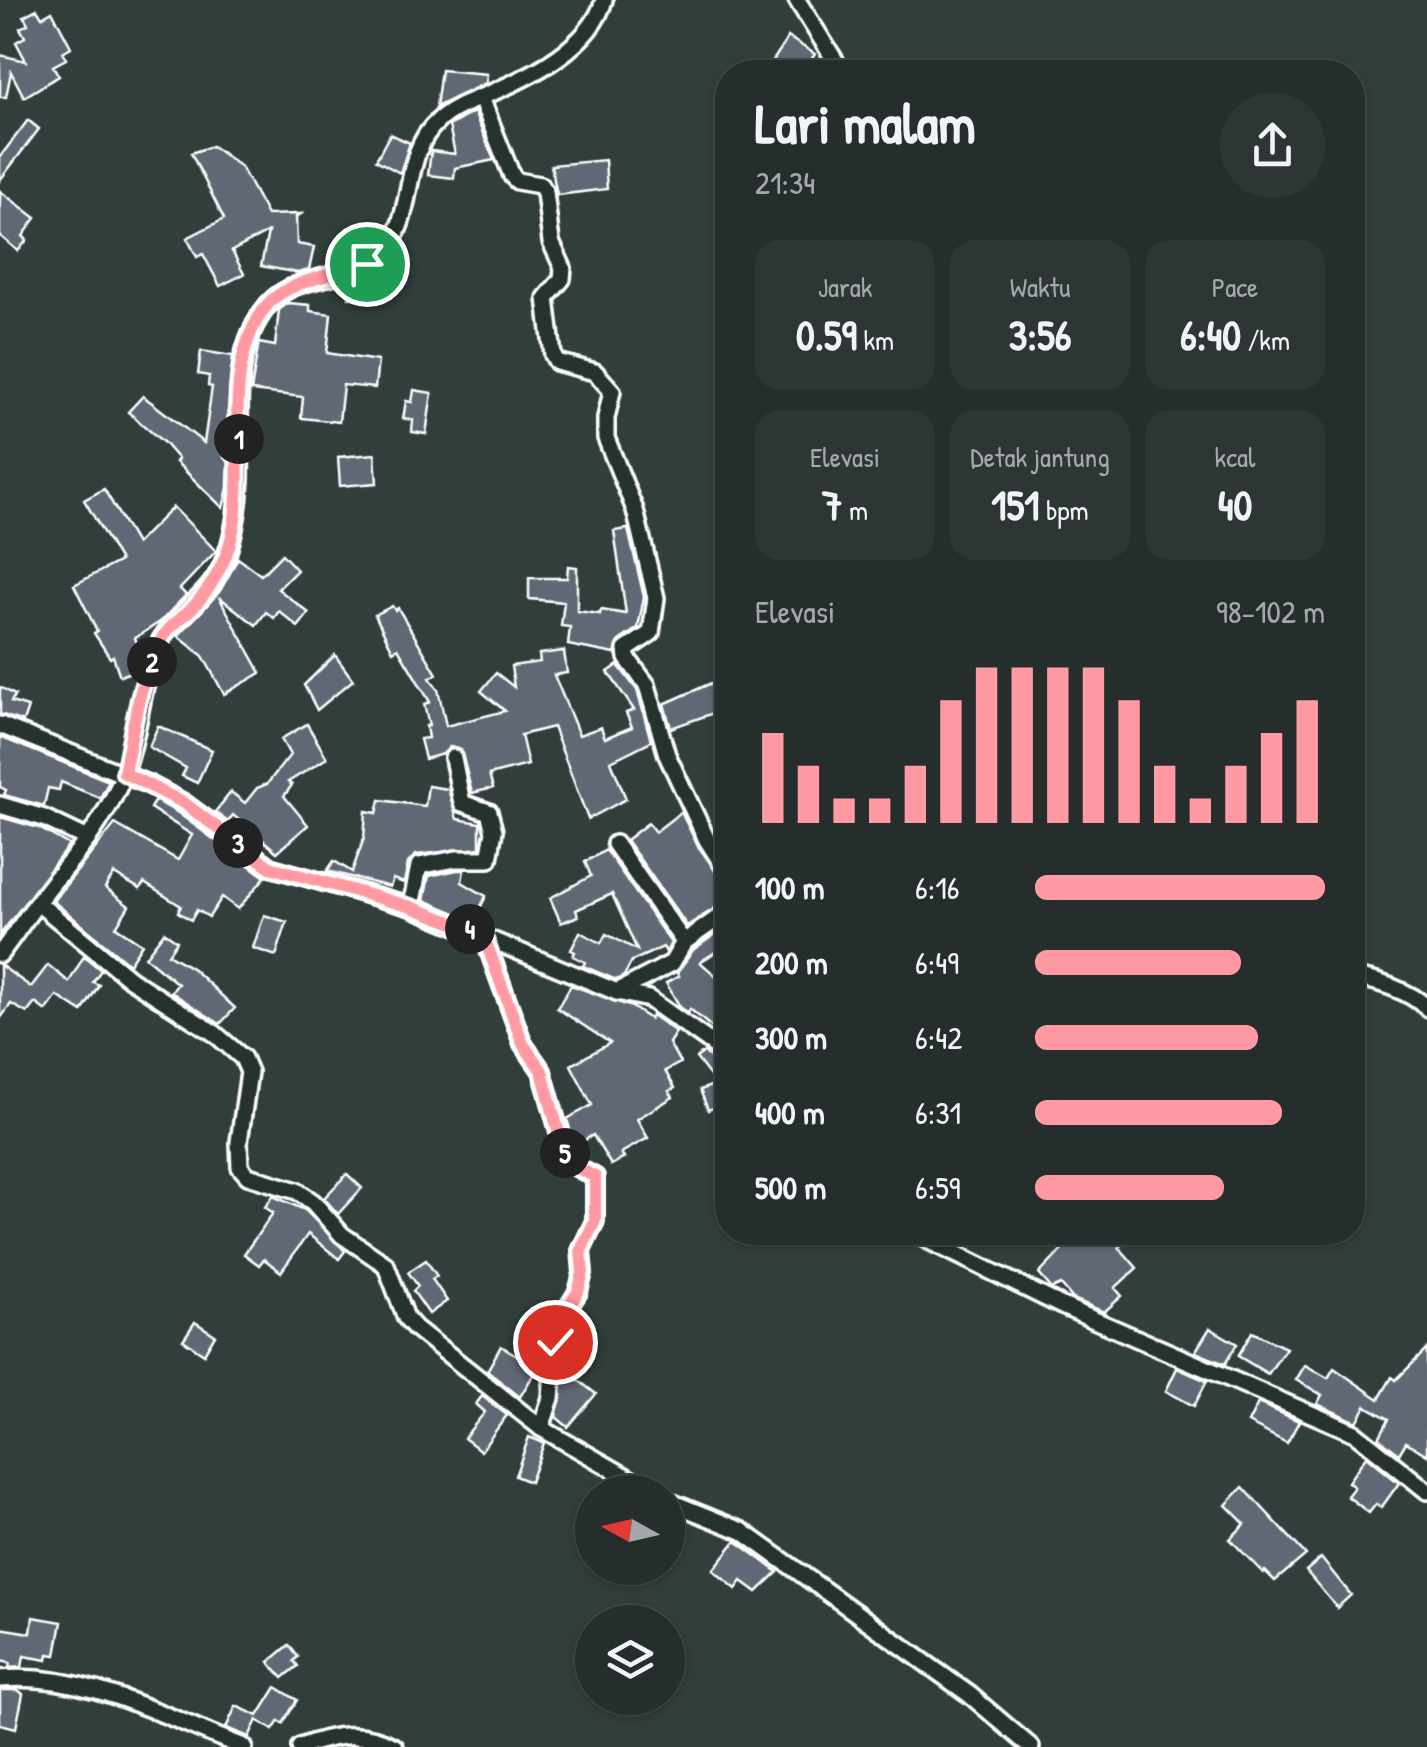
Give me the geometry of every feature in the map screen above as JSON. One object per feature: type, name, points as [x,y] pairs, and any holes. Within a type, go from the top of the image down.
[{"type":"street","points":[[0,954],[88,839],[124,773],[161,639],[190,610],[223,566],[232,536],[240,479],[242,351],[270,302],[303,284],[367,264],[384,252],[398,231],[408,178],[426,136],[449,112],[540,67],[576,42],[598,20],[604,0]]},
{"type":"street","points":[[797,0],[835,60]]},
{"type":"street","points":[[480,98],[512,176],[540,185],[546,192],[551,242],[563,268],[562,279],[546,298],[553,355],[557,362],[595,372],[612,391],[606,438],[635,510],[643,558],[656,598],[652,633],[626,650],[647,685],[666,755],[715,853]]},
{"type":"street","points":[[0,725],[124,773],[184,803],[270,867],[411,907],[617,992],[649,1000],[715,1045]]},
{"type":"street","points":[[411,907],[419,866],[456,858],[489,859],[493,821],[489,812],[462,803],[453,758]]},
{"type":"street","points":[[0,805],[44,818],[88,839]]},
{"type":"street","points":[[615,844],[684,942]]},
{"type":"street","points":[[39,904],[130,978],[232,1046],[249,1072],[240,1142],[240,1167],[248,1176],[297,1191],[314,1202],[342,1236],[386,1265],[406,1318],[416,1328],[541,1428],[623,1475]]},
{"type":"street","points":[[617,992],[672,963],[684,942],[715,920]]},
{"type":"street","points":[[483,934],[523,1044],[542,1071],[564,1152],[578,1168],[595,1177],[595,1221],[581,1250],[583,1273],[578,1292],[557,1325],[551,1398],[541,1428]]},
{"type":"street","points":[[1365,981],[1389,987],[1427,1008]]},
{"type":"street","points":[[938,1245],[1062,1306],[1355,1433],[1427,1491]]},
{"type":"street","points":[[685,1508],[742,1532],[970,1694],[1032,1747]]},
{"type":"street","points":[[0,1679],[54,1680],[98,1689],[244,1747]]},
{"type":"street","points":[[300,1747],[331,1736],[371,1736],[395,1747]]},
{"type":"building","points":[[37,9],[42,17],[52,11],[71,47],[63,52],[66,59],[53,66],[59,76],[24,97],[11,72],[6,97],[0,97],[0,55],[26,61],[16,42],[25,37],[20,28],[28,24],[24,16]]},
{"type":"building","points":[[788,37],[815,54],[811,60],[774,60]]},
{"type":"building","points":[[441,70],[487,74],[486,83],[436,107]]},
{"type":"building","points":[[474,112],[494,160],[455,168],[454,178],[428,175],[431,151],[455,154],[449,126]]},
{"type":"building","points":[[28,120],[39,129],[0,180],[0,157]]},
{"type":"building","points":[[390,134],[410,143],[400,173],[376,160]]},
{"type":"building","points":[[212,146],[241,167],[267,215],[301,214],[296,217],[297,244],[314,247],[309,270],[298,273],[261,266],[268,232],[232,251],[244,274],[220,286],[203,254],[197,257],[187,238],[224,219],[191,153]]},
{"type":"building","points":[[605,160],[607,189],[557,195],[551,165]]},
{"type":"building","points":[[0,191],[36,218],[18,251],[0,236]]},
{"type":"building","points":[[377,273],[378,291],[369,291],[369,298],[349,298],[349,283]]},
{"type":"building","points":[[288,303],[310,305],[310,311],[331,314],[327,353],[378,361],[375,388],[343,385],[339,422],[301,418],[303,397],[251,391],[259,343],[275,346],[279,310]]},
{"type":"building","points":[[201,351],[233,356],[224,458],[229,462],[228,488],[223,508],[176,462],[178,459],[164,443],[128,412],[143,396],[204,443],[212,387],[208,386],[209,376],[198,374]]},
{"type":"building","points":[[414,390],[432,393],[426,434],[412,432],[413,420],[403,419],[406,401],[412,402]]},
{"type":"building","points":[[375,454],[377,483],[340,486],[338,457]]},
{"type":"building","points":[[104,489],[136,544],[173,507],[216,551],[180,589],[186,595],[160,622],[135,638],[142,657],[138,669],[120,676],[113,656],[110,658],[94,633],[97,631],[74,585],[120,561],[84,500]]},
{"type":"building","points":[[628,529],[644,597],[638,628],[619,641],[615,654],[568,645],[570,627],[561,626],[564,602],[529,599],[529,578],[567,578],[568,566],[577,567],[577,611],[626,614],[614,531]]},
{"type":"building","points":[[282,554],[297,570],[278,589],[309,613],[298,627],[279,611],[274,618],[266,612],[256,625],[219,597],[261,673],[224,694],[203,656],[178,636],[220,591],[238,558],[261,575]]},
{"type":"building","points":[[392,606],[398,608],[437,674],[430,678],[438,689],[446,726],[505,711],[481,691],[496,673],[514,687],[511,666],[540,662],[539,654],[564,651],[567,673],[554,675],[579,735],[601,727],[605,738],[632,727],[626,713],[634,710],[608,672],[618,665],[637,690],[651,741],[611,761],[626,799],[588,819],[553,727],[521,735],[528,765],[489,775],[493,788],[472,793],[461,750],[450,747],[443,754],[425,759],[420,739],[428,738],[424,704],[430,702],[398,648],[393,651],[375,615]]},
{"type":"building","points":[[335,655],[353,680],[317,710],[304,685]]},
{"type":"building","points":[[715,681],[715,713],[671,728],[664,704]]},
{"type":"building","points":[[0,687],[15,695],[11,702],[28,707],[23,722],[0,714]]},
{"type":"building","points":[[307,724],[327,758],[288,782],[292,785],[284,796],[308,825],[277,852],[233,815],[228,822],[215,812],[231,792],[245,803],[257,788],[267,784],[290,755],[281,739]]},
{"type":"building","points":[[158,726],[212,750],[197,783],[182,776],[186,768],[149,747]]},
{"type":"building","points":[[0,737],[109,781],[100,798],[61,782],[59,790],[48,788],[44,806],[4,795],[6,790],[0,787]]},
{"type":"building","points":[[428,786],[448,789],[457,819],[480,823],[480,848],[416,855],[408,863],[404,883],[393,879],[390,887],[327,871],[334,861],[352,872],[364,838],[366,811],[377,813],[380,800],[425,806]]},
{"type":"building","points":[[155,800],[265,877],[238,909],[222,897],[209,917],[197,910],[191,920],[178,912],[181,906],[144,883],[140,889],[114,874],[105,888],[129,906],[116,927],[142,944],[129,964],[53,901],[115,824],[178,860],[192,835],[150,808]]},
{"type":"building","points":[[681,812],[715,869],[715,908],[687,926],[626,840],[648,823],[655,832]]},
{"type":"building","points":[[0,817],[39,828],[69,845],[0,935]]},
{"type":"building","points":[[606,850],[671,943],[666,952],[663,947],[632,961],[624,976],[616,980],[583,966],[585,962],[573,956],[575,952],[571,950],[580,932],[601,943],[606,934],[637,950],[612,894],[576,910],[578,916],[561,923],[550,898],[591,876],[585,862]]},
{"type":"building","points":[[464,870],[462,882],[486,896],[474,921],[424,900],[429,876]]},
{"type":"building","points":[[264,915],[287,922],[276,956],[253,948]]},
{"type":"building","points":[[164,932],[177,941],[168,954],[193,969],[235,1008],[220,1024],[171,992],[178,984],[145,957]]},
{"type":"building","points":[[715,934],[715,952],[700,962],[715,975],[715,1030],[690,1009],[688,1013],[680,1007],[666,983],[679,976],[677,973],[693,950]]},
{"type":"building","points":[[84,956],[101,970],[93,982],[99,985],[82,1012],[57,996],[46,1011],[35,1003],[27,1013],[11,1004],[0,1019],[0,965],[31,987],[48,965],[69,982]]},
{"type":"building","points":[[571,985],[632,1007],[650,1019],[652,1015],[676,1032],[669,1043],[680,1063],[665,1071],[675,1088],[669,1091],[673,1097],[637,1119],[648,1138],[621,1153],[624,1158],[611,1165],[593,1135],[575,1146],[567,1119],[592,1105],[571,1065],[610,1043],[557,1008]]},
{"type":"building","points":[[704,1052],[715,1062],[715,1083],[696,1058]]},
{"type":"building","points":[[715,1084],[715,1108],[708,1110],[700,1090]]},
{"type":"building","points":[[347,1174],[362,1188],[338,1214],[324,1198]]},
{"type":"building","points":[[273,1196],[305,1210],[345,1251],[339,1259],[308,1234],[281,1272],[264,1259],[259,1265],[244,1254],[273,1213],[265,1207]]},
{"type":"building","points":[[1067,1245],[1121,1245],[1137,1268],[1115,1288],[1122,1296],[1104,1312],[1073,1299],[1061,1285],[1052,1289],[1039,1274]]},
{"type":"building","points":[[426,1260],[437,1276],[432,1279],[447,1301],[429,1314],[413,1291],[418,1286],[408,1272]]},
{"type":"building","points":[[195,1322],[215,1335],[204,1354],[183,1340]]},
{"type":"building","points":[[1210,1328],[1237,1344],[1225,1364],[1195,1352]]},
{"type":"building","points":[[1252,1332],[1286,1348],[1268,1374],[1238,1356]]},
{"type":"building","points":[[568,1342],[584,1344],[578,1380],[596,1394],[568,1427],[556,1417]]},
{"type":"building","points":[[501,1346],[538,1367],[520,1397],[487,1371]]},
{"type":"building","points":[[1427,1349],[1427,1455],[1406,1442],[1399,1454],[1379,1438],[1389,1419],[1366,1406],[1357,1422],[1317,1404],[1322,1395],[1296,1380],[1305,1365],[1328,1378],[1334,1368],[1379,1399],[1392,1377],[1396,1380]]},
{"type":"building","points":[[1177,1368],[1207,1381],[1194,1406],[1166,1391]]},
{"type":"building","points":[[482,1396],[507,1415],[481,1451],[464,1438],[485,1412],[476,1404]]},
{"type":"building","points":[[1258,1403],[1299,1421],[1287,1443],[1248,1423]]},
{"type":"building","points":[[529,1437],[544,1443],[530,1482],[515,1476]]},
{"type":"building","points":[[1366,1456],[1399,1483],[1381,1508],[1376,1504],[1369,1513],[1347,1496],[1354,1487],[1348,1482]]},
{"type":"building","points":[[1243,1487],[1306,1555],[1275,1581],[1230,1539],[1245,1524],[1226,1505]]},
{"type":"building","points":[[736,1541],[778,1572],[757,1592],[742,1581],[736,1589],[713,1570]]},
{"type":"building","points":[[1321,1558],[1351,1595],[1337,1608],[1306,1571]]},
{"type":"building","points":[[33,1617],[62,1622],[56,1655],[48,1654],[47,1660],[24,1656],[22,1667],[9,1668],[10,1663],[0,1661],[0,1628],[31,1633]]},
{"type":"building","points":[[289,1645],[298,1657],[294,1661],[298,1666],[283,1678],[269,1662]]},
{"type":"building","points":[[276,1687],[297,1700],[283,1724],[279,1721],[273,1730],[257,1720],[249,1737],[226,1728],[236,1706],[258,1716]]},
{"type":"building","points":[[0,1690],[18,1690],[23,1694],[16,1728],[0,1724]]},
{"type":"route","points":[[367,264],[303,284],[270,302],[242,351],[240,479],[232,536],[223,566],[190,610],[161,639],[150,666],[124,773],[184,803],[270,867],[411,907],[483,934],[523,1044],[542,1071],[564,1152],[578,1168],[595,1177],[595,1221],[581,1250],[583,1273],[578,1292],[557,1325],[555,1342]]}]
